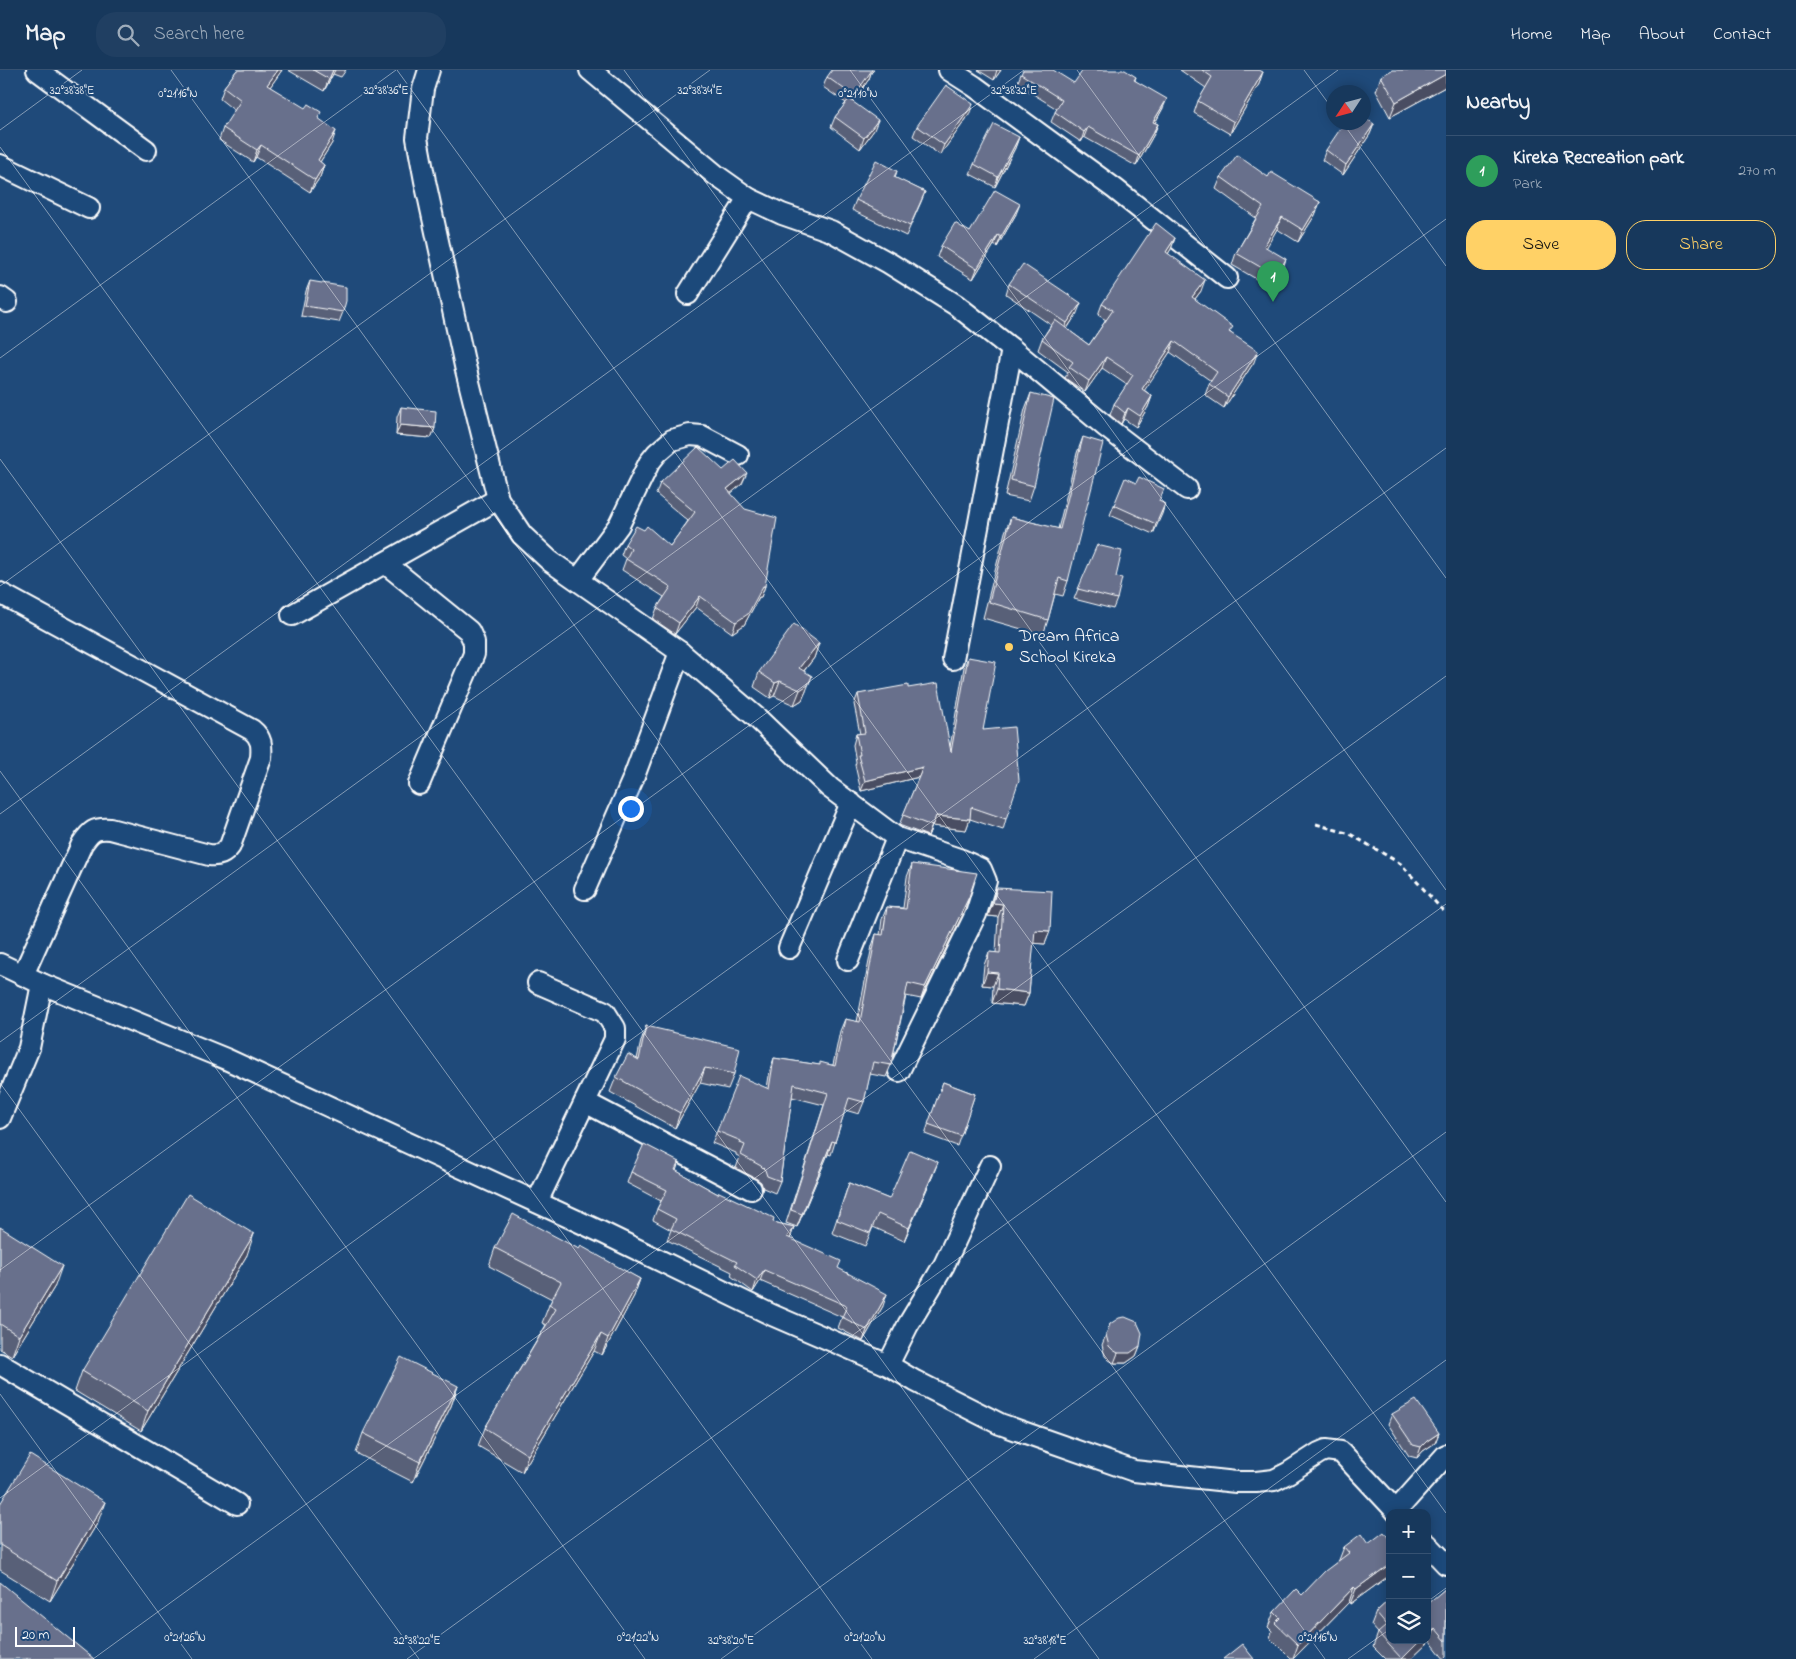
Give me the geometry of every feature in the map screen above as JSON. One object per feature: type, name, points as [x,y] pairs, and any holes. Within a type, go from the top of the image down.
[{"type":"street","points":[[37,70],[146,150]]},
{"type":"street","points":[[429,70],[423,89],[417,138],[464,366],[498,499],[522,535],[550,562],[680,652],[757,718],[830,788],[897,838],[981,868],[986,881],[976,914],[899,1071]]},
{"type":"street","points":[[590,70],[718,176],[748,198],[782,214],[831,231],[889,263],[956,305],[1186,489]]},
{"type":"street","points":[[949,70],[974,86],[1115,189],[1227,278]]},
{"type":"street","points":[[0,165],[89,208]]},
{"type":"street","points":[[688,294],[748,198]]},
{"type":"street","points":[[953,659],[1012,349]]},
{"type":"street","points":[[578,580],[620,525],[648,463],[672,440],[690,435],[702,436],[738,455]]},
{"type":"street","points":[[292,616],[498,499]]},
{"type":"street","points":[[385,563],[469,631],[474,642],[474,654],[419,784]]},
{"type":"street","points":[[0,593],[252,730],[257,734],[262,748],[261,758],[230,846],[224,853],[216,856],[208,855],[110,829],[99,828],[89,833],[82,844],[22,974]]},
{"type":"street","points":[[585,889],[633,779],[680,652]]},
{"type":"street","points":[[790,948],[851,803]]},
{"type":"street","points":[[848,960],[897,838]]},
{"type":"street","points":[[0,964],[42,984],[226,1059],[537,1202],[772,1315],[888,1365],[915,1381],[1000,1424],[1134,1470],[1236,1482],[1274,1480],[1319,1453],[1326,1450],[1334,1450],[1342,1452],[1394,1509]]},
{"type":"street","points":[[537,1202],[615,1039],[615,1028],[605,1012],[538,983]]},
{"type":"street","points":[[0,1118],[29,1048],[42,984]]},
{"type":"street","points":[[584,1102],[752,1188]]},
{"type":"street","points":[[888,1365],[908,1325],[944,1265],[990,1166]]},
{"type":"street","points":[[0,1364],[238,1504]]},
{"type":"street","points":[[1400,1509],[1446,1455]]},
{"type":"street","points":[[1431,1548],[1446,1564]]},
{"type":"path","points":[[1316,824],[1350,834],[1401,864],[1446,914]]},
{"type":"building","points":[[237,70],[278,70],[267,85],[305,108],[308,104],[321,112],[318,118],[336,131],[318,160],[324,165],[315,180],[261,145],[257,150],[223,128],[241,100],[224,87]]},
{"type":"building","points":[[313,70],[333,70],[329,79]]},
{"type":"building","points":[[832,70],[872,70],[854,96],[827,77]]},
{"type":"building","points":[[1023,70],[1053,70],[1074,83],[1083,70],[1125,70],[1136,77],[1134,80],[1167,99],[1153,122],[1158,124],[1139,156],[1088,127],[1084,132],[1055,112],[1062,100],[1021,74]]},
{"type":"building","points":[[1202,70],[1259,70],[1263,72],[1234,122],[1198,101],[1212,77]]},
{"type":"building","points":[[1392,70],[1446,70],[1446,74],[1396,102],[1381,76]]},
{"type":"building","points":[[946,85],[973,104],[944,145],[917,126]]},
{"type":"building","points":[[849,99],[878,120],[864,138],[835,117]]},
{"type":"building","points":[[994,124],[1019,137],[998,177],[974,164]]},
{"type":"building","points":[[1340,130],[1370,130],[1346,165],[1326,150]]},
{"type":"building","points":[[1237,155],[1268,177],[1271,172],[1320,202],[1303,230],[1282,217],[1264,246],[1286,259],[1276,276],[1236,253],[1263,207],[1221,177]]},
{"type":"building","points":[[876,160],[897,171],[894,177],[925,192],[910,226],[856,200]]},
{"type":"building","points":[[995,190],[1020,204],[1001,237],[998,235],[977,269],[941,246],[955,223],[970,232]]},
{"type":"building","points":[[1156,223],[1175,238],[1166,252],[1205,280],[1192,297],[1233,327],[1229,332],[1258,351],[1228,397],[1209,384],[1217,372],[1174,341],[1142,389],[1152,396],[1140,416],[1128,408],[1125,413],[1114,404],[1133,375],[1106,357],[1089,381],[1069,367],[1073,362],[1042,339],[1055,320],[1089,345],[1113,310],[1102,304]]},
{"type":"building","points":[[1023,264],[1081,303],[1067,323],[1009,284]]},
{"type":"building","points":[[310,281],[346,287],[346,301],[343,312],[305,306]]},
{"type":"building","points":[[1031,393],[1054,399],[1034,486],[1011,480]]},
{"type":"building","points":[[401,407],[436,411],[435,428],[400,425]]},
{"type":"building","points":[[1083,437],[1103,443],[1068,581],[1059,578],[1048,620],[989,602],[1011,517],[1060,529]]},
{"type":"building","points":[[698,447],[723,470],[735,460],[747,473],[727,489],[745,509],[777,518],[765,586],[763,586],[748,614],[736,622],[700,596],[679,623],[657,608],[671,587],[626,559],[631,549],[625,544],[636,526],[644,530],[647,526],[670,546],[695,512],[660,483]]},
{"type":"building","points":[[1139,477],[1164,489],[1159,501],[1165,504],[1156,524],[1114,505],[1125,478],[1136,483]]},
{"type":"building","points":[[1097,545],[1122,551],[1116,577],[1122,578],[1117,599],[1078,589]]},
{"type":"building","points":[[794,624],[819,643],[799,668],[812,676],[808,685],[800,690],[780,681],[775,683],[759,672]]},
{"type":"building","points":[[968,657],[996,662],[983,730],[1014,727],[1019,780],[1006,819],[971,807],[970,819],[936,816],[932,826],[903,815],[923,767],[865,781],[858,755],[860,755],[856,734],[865,733],[858,694],[908,685],[908,688],[938,683],[951,752]]},
{"type":"building","points":[[912,864],[977,873],[969,897],[925,987],[908,983],[891,1065],[873,1062],[864,1102],[849,1098],[835,1142],[832,1141],[802,1214],[791,1210],[828,1093],[794,1084],[780,1181],[767,1176],[761,1166],[741,1155],[745,1145],[740,1143],[741,1141],[717,1131],[739,1076],[769,1089],[774,1058],[820,1065],[820,1062],[835,1066],[845,1019],[860,1022],[876,934],[883,935],[887,907],[906,909]]},
{"type":"building","points":[[997,888],[1052,891],[1050,931],[1035,930],[1029,993],[997,989],[998,973],[987,972],[989,952],[1000,953],[1003,904],[993,903]]},
{"type":"building","points":[[646,1026],[740,1048],[734,1074],[705,1068],[680,1113],[616,1077],[628,1054],[639,1060]]},
{"type":"building","points":[[943,1082],[975,1094],[961,1136],[928,1124]]},
{"type":"building","points":[[644,1144],[679,1162],[675,1170],[718,1194],[719,1192],[774,1218],[773,1222],[794,1227],[787,1237],[841,1261],[838,1268],[887,1294],[867,1330],[842,1317],[847,1306],[764,1270],[757,1280],[735,1265],[737,1262],[671,1229],[676,1219],[657,1209],[667,1190],[631,1172]]},
{"type":"building","points":[[910,1150],[938,1162],[909,1228],[878,1214],[870,1233],[837,1220],[849,1183],[889,1199]]},
{"type":"building","points":[[188,1194],[254,1234],[148,1411],[82,1371]]},
{"type":"building","points":[[513,1214],[579,1249],[581,1246],[640,1279],[608,1338],[601,1334],[528,1455],[485,1428],[556,1309],[549,1305],[561,1282],[495,1248]]},
{"type":"building","points":[[0,1227],[62,1266],[19,1336],[0,1324]]},
{"type":"building","points":[[1125,1317],[1137,1322],[1142,1333],[1140,1346],[1130,1353],[1118,1353],[1109,1346],[1106,1335],[1110,1324],[1119,1318]]},
{"type":"building","points":[[401,1357],[458,1386],[420,1462],[363,1433]]},
{"type":"building","points":[[1416,1400],[1439,1433],[1421,1447],[1413,1445],[1392,1414]]},
{"type":"building","points":[[30,1455],[105,1502],[57,1581],[0,1545],[0,1504]]},
{"type":"building","points":[[1384,1532],[1386,1535],[1386,1567],[1356,1589],[1354,1587],[1298,1645],[1275,1623],[1280,1618],[1274,1612],[1296,1589],[1302,1595],[1325,1571],[1349,1553],[1344,1547],[1361,1534],[1368,1544]]},
{"type":"building","points":[[0,1582],[94,1659],[0,1659]]},
{"type":"building","points":[[1446,1588],[1446,1641],[1435,1628],[1431,1632],[1431,1601]]},
{"type":"building","points":[[1386,1603],[1386,1624],[1376,1612]]},
{"type":"building","points":[[1386,1626],[1386,1642],[1378,1633]]},
{"type":"building","points":[[1242,1644],[1254,1659],[1223,1659]]},
{"type":"building","points":[[1388,1644],[1417,1644],[1402,1659]]},
{"type":"place","name":"Kireka Recreation park","points":[[1273,302]]},
{"type":"place","name":"Dream Africa School Kireka","points":[[1009,647]]}]
